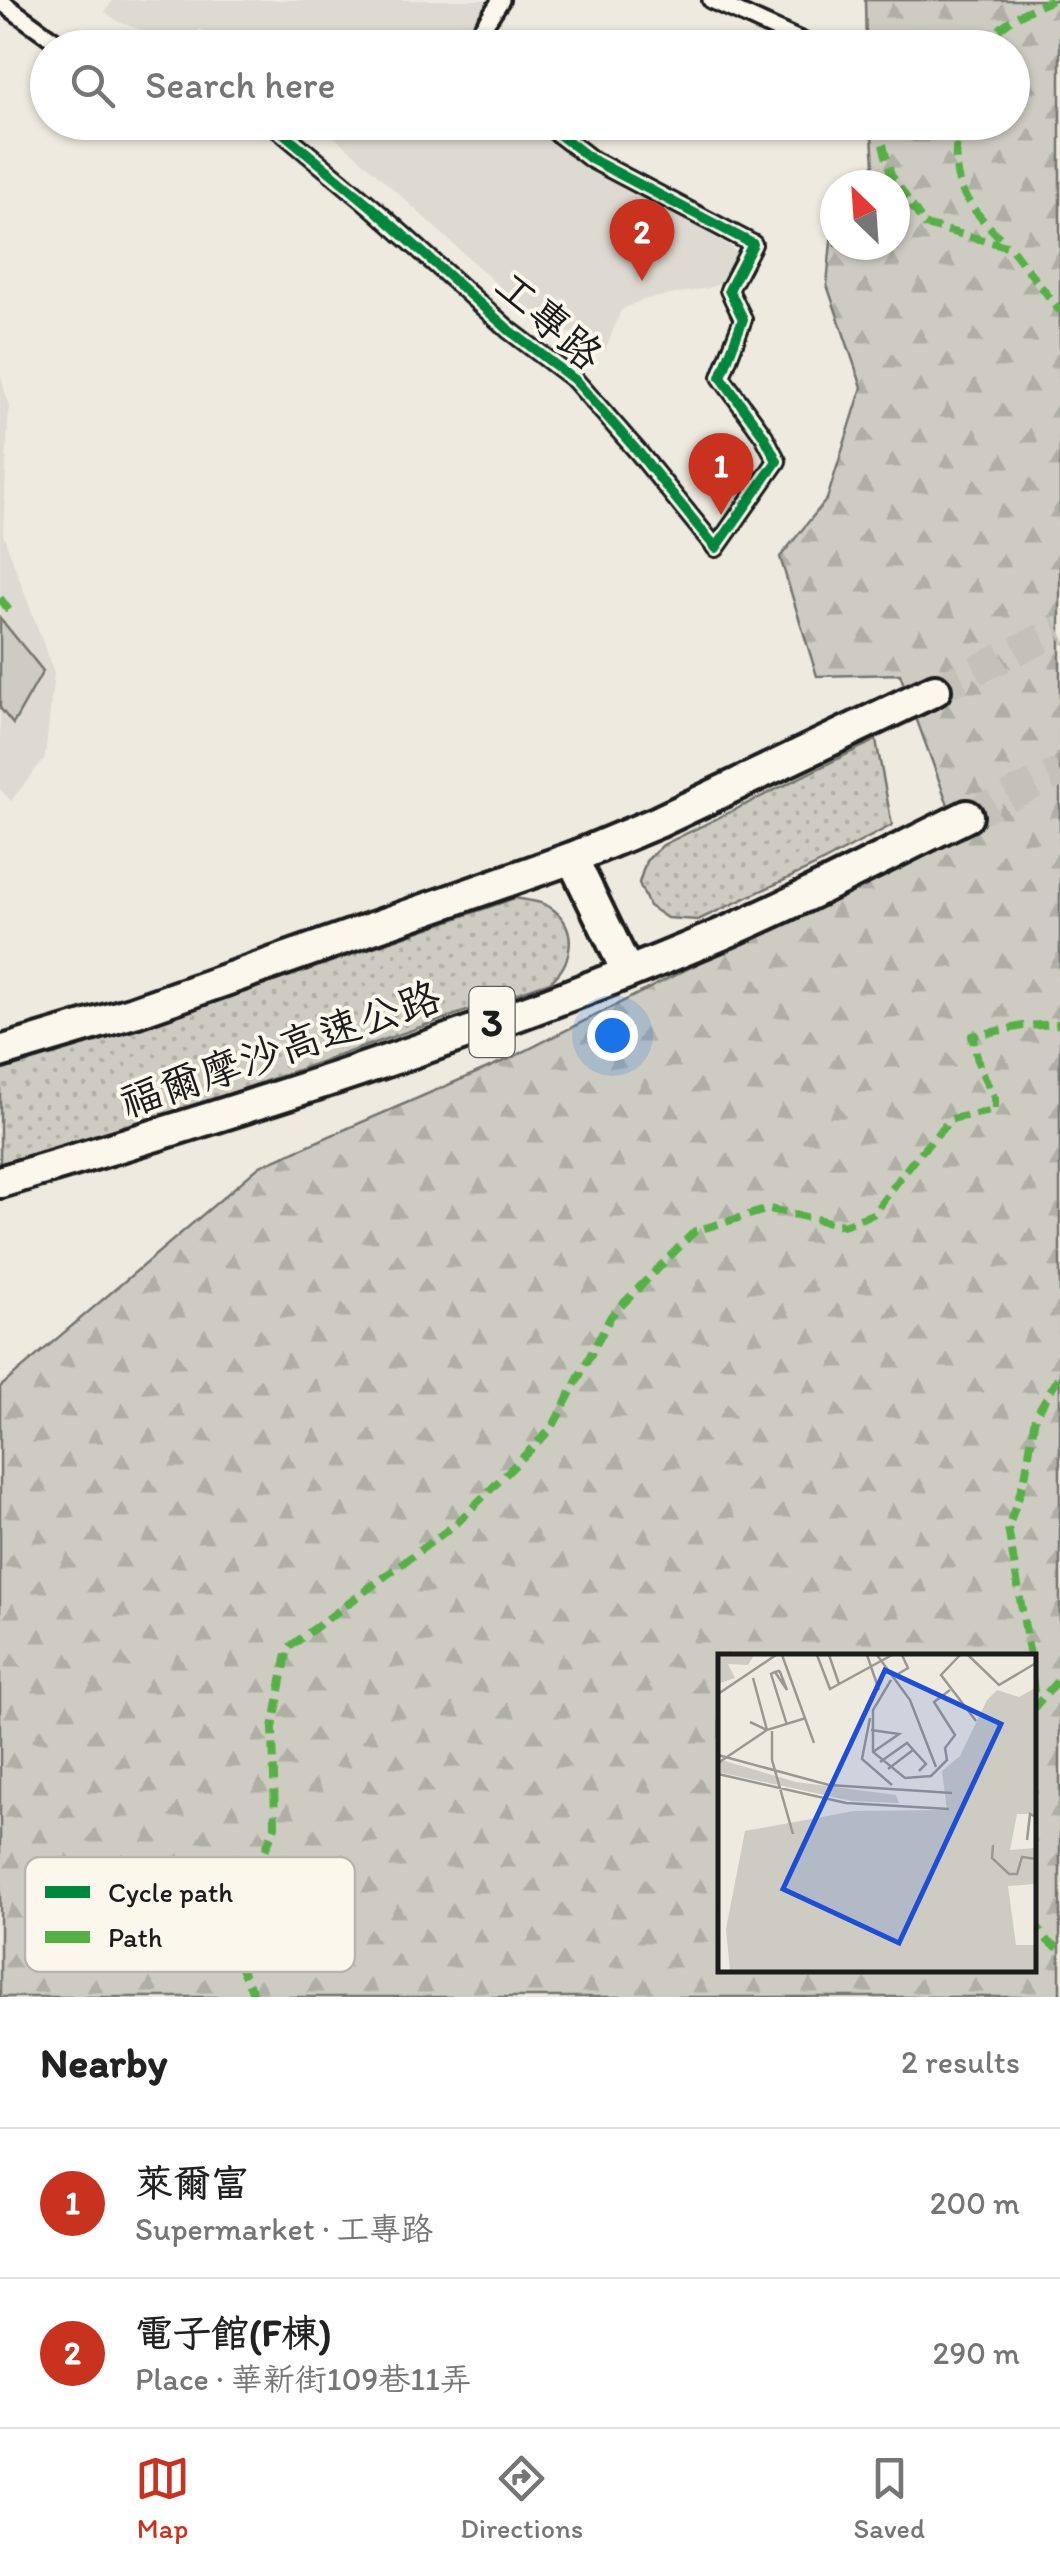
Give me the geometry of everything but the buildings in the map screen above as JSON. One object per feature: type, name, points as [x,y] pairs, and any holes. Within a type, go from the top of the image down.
[{"type":"highway","name":"福爾摩沙高速公路","points":[[0,1052],[134,1012],[572,858],[658,822],[935,690]]},
{"type":"highway","name":"福爾摩沙高速公路","points":[[0,1182],[327,1082],[709,940],[967,816]]},
{"type":"highway","points":[[572,858],[627,971]]},
{"type":"street","points":[[480,30],[501,0]]},
{"type":"street","points":[[710,0],[777,30]]},
{"type":"street","points":[[0,1],[40,30]]},
{"type":"street","name":"工專路","points":[[292,140],[509,330],[575,380],[716,548],[777,461],[764,436],[721,377],[743,319],[730,290],[753,244],[591,159],[566,140]]},
{"type":"shaded area","points":[[113,0],[487,0],[469,30],[141,30],[105,12]]},
{"type":"shaded area","points":[[338,140],[556,140],[733,248],[738,261],[723,282],[709,288],[642,300],[621,310],[605,351],[580,334],[548,331]]},
{"type":"shaded area","points":[[0,373],[9,406],[3,534],[54,673],[45,758],[11,801],[0,789]]},
{"type":"green space","points":[[865,0],[1060,0],[1060,1997],[0,1997],[0,1387],[260,1166],[513,1057],[958,832],[900,674],[817,676],[780,557],[827,499],[862,387],[827,285],[829,260],[910,260],[910,170],[869,170],[874,164],[872,140],[1030,140],[1030,30],[866,30]]},
{"type":"green space","points":[[0,618],[43,671],[13,724],[0,708]]},
{"type":"green space","points":[[876,740],[892,825],[698,920],[667,918],[649,906],[639,883],[646,861],[663,845]]},
{"type":"green space","points":[[515,898],[551,908],[567,928],[567,957],[550,982],[208,1101],[0,1165],[0,1071],[175,1016]]},
{"type":"tunnel","points":[[935,690],[1060,630]]},
{"type":"tunnel","points":[[967,816],[1060,772]]},
{"type":"marked path","points":[[998,30],[1052,0]]},
{"type":"marked path","points":[[882,140],[891,175],[925,225],[1010,247],[1060,311]]},
{"type":"marked path","points":[[958,140],[956,162],[962,191],[1006,244]]},
{"type":"marked path","points":[[0,598],[13,616]]},
{"type":"marked path","points":[[262,1857],[275,1826],[273,1728],[288,1648],[457,1523],[552,1428],[611,1316],[695,1231],[769,1209],[843,1225],[873,1214],[951,1119],[995,1110],[995,1099],[980,1069],[972,1036],[1023,1026],[1060,1024]]},
{"type":"marked path","points":[[1029,1654],[1008,1528],[1025,1478],[1035,1417],[1060,1374]]},
{"type":"marked path","points":[[1035,1707],[1060,1678]]},
{"type":"marked path","points":[[1035,1699],[1036,1706]]},
{"type":"marked path","points":[[1035,1925],[1060,1949]]},
{"type":"marked path","points":[[243,1972],[255,1997]]},
{"type":"cycle path","points":[[292,140],[509,330],[575,380],[716,548],[777,461],[764,436],[721,377],[743,319],[729,290],[753,244],[591,159],[566,140]]},
{"type":"place","name":"電子館(F棟)","points":[[642,281]]},
{"type":"place","name":"萊爾富","points":[[721,515]]}]
